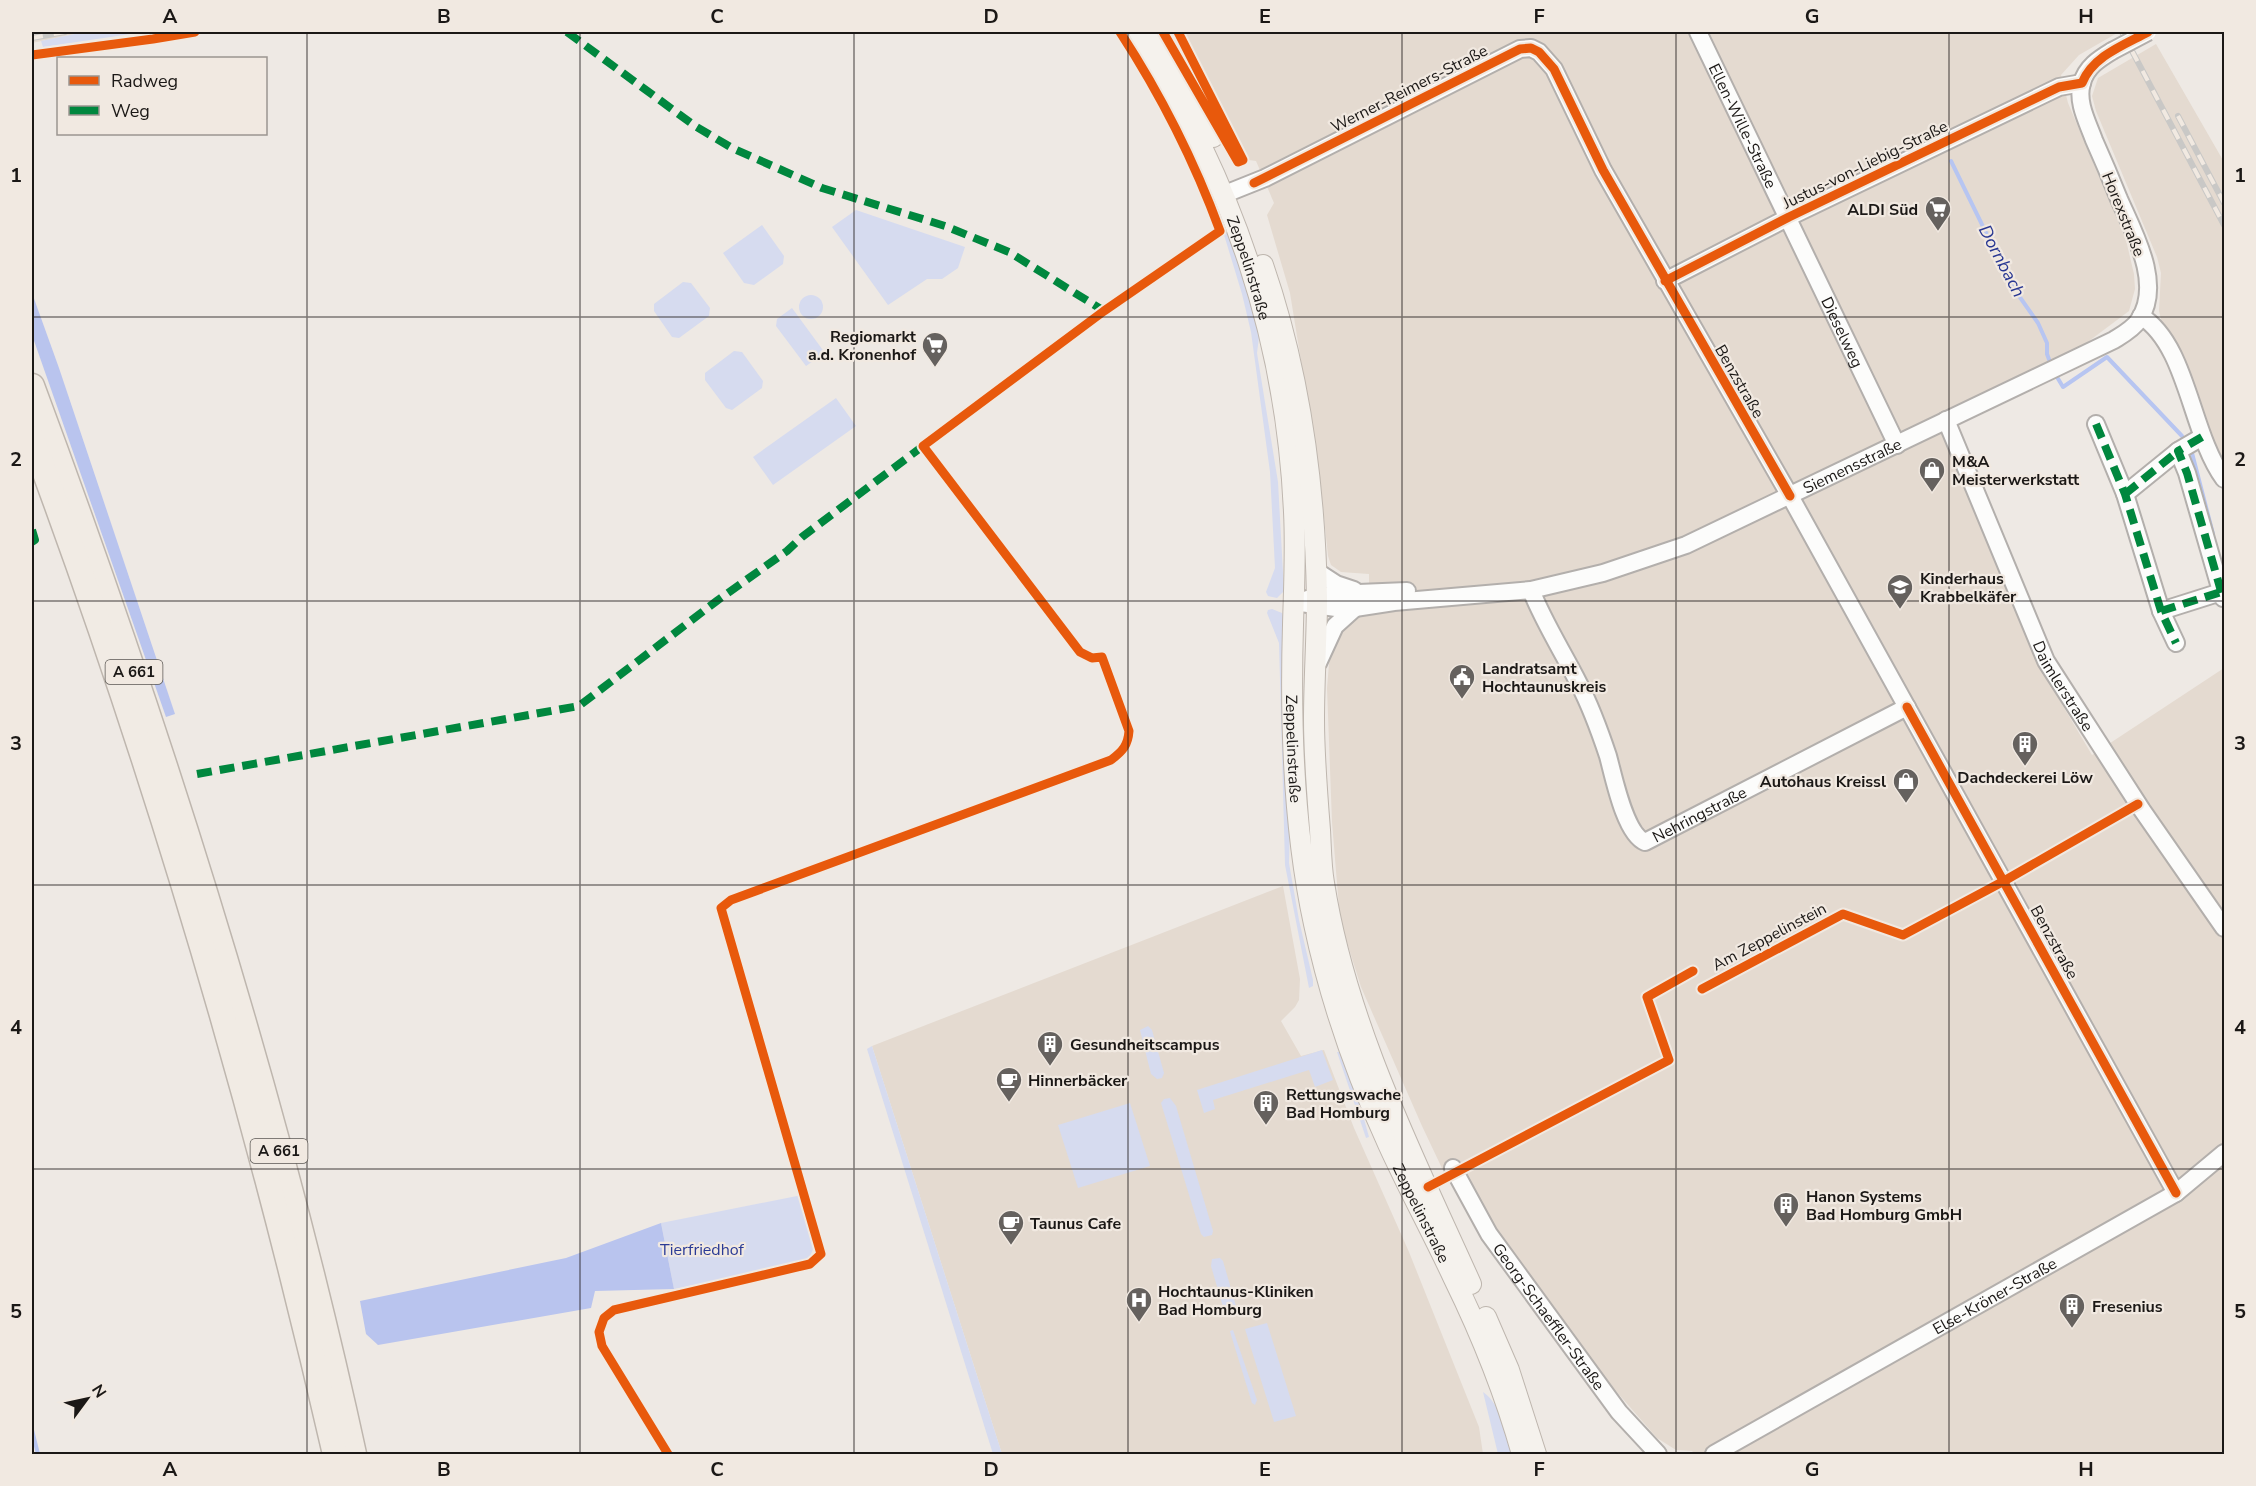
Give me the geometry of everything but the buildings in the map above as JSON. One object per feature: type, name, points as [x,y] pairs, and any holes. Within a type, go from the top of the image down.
[{"type":"highway","name":"A 661","points":[[32,386],[82,521],[154,731],[216,928],[289,1185],[354,1455]]},
{"type":"highway","name":"A 661","points":[[32,438],[103,637],[150,778],[214,984],[306,1329],[335,1455]]},
{"type":"highway","points":[[255,1131],[255,1170],[272,1236],[272,1268]]},
{"type":"highway","points":[[328,1343],[354,1385]]},
{"type":"highway","points":[[303,1403],[318,1425],[324,1455]]},
{"type":"main road","name":"Zeppelinstraße","points":[[1139,32],[1231,192],[1278,376],[1292,474],[1295,569],[1293,700],[1298,823],[1320,954],[1335,1006],[1367,1096],[1389,1147],[1476,1326],[1503,1396],[1522,1455]]},
{"type":"main road","name":"Zeppelinstraße","points":[[1155,32],[1202,113],[1231,192],[1273,293],[1292,366],[1310,472],[1317,602],[1314,721],[1321,857],[1337,950],[1371,1056],[1509,1370],[1536,1455]]},
{"type":"street","name":"Ellen-Wille-Straße","points":[[1698,32],[1789,217]]},
{"type":"street","points":[[2082,83],[2090,67],[2112,51],[2148,32]]},
{"type":"street","name":"Werner-Reimers-Straße","points":[[1231,192],[1265,178],[1520,49],[1531,48],[1539,52],[1554,69],[1603,170],[1665,281]]},
{"type":"street","name":"Justus-von-Liebig-Straße","points":[[1665,281],[1789,217],[2059,87],[2082,83]]},
{"type":"street","name":"Horexstraße","points":[[2082,83],[2083,109],[2139,243],[2145,266],[2147,296],[2141,316]]},
{"type":"street","name":"Dieselweg","points":[[1789,217],[1897,445]]},
{"type":"street","name":"Benzstraße","points":[[1665,281],[1790,496],[2176,1193]]},
{"type":"street","points":[[2141,316],[2160,331],[2172,352],[2202,437],[2224,479]]},
{"type":"street","name":"Siemensstraße","points":[[1294,602],[1317,602],[1355,608],[1531,590],[1603,573],[1686,545],[2114,340],[2134,325],[2141,316]]},
{"type":"street","name":"Daimlerstraße","points":[[1946,420],[2046,661],[2142,810],[2224,928]]},
{"type":"street","points":[[2096,424],[2125,494],[2161,611],[2176,643]]},
{"type":"street","points":[[2125,494],[2178,451],[2202,437]]},
{"type":"street","points":[[2161,611],[2222,595],[2187,473],[2178,451]]},
{"type":"street","name":"Siemensstraße","points":[[1316,571],[1336,584],[1364,593]]},
{"type":"street","name":"Nehringstraße","points":[[1531,590],[1547,626],[1586,699],[1603,740],[1628,822],[1639,839],[1646,842],[1907,707]]},
{"type":"street","name":"Siemensstraße","points":[[1317,602],[1364,593],[1393,591],[1475,594]]},
{"type":"street","points":[[1315,669],[1335,626],[1355,608]]},
{"type":"street","name":"Else-Kröner-Straße","points":[[1714,1455],[2176,1193],[2224,1153]]},
{"type":"street","name":"Georg-Schaeffler-Straße","points":[[1453,1168],[1489,1234],[1619,1412],[1658,1455]]},
{"type":"street","name":"Else-Kröner-Straße","points":[[1725,1455],[1759,1430]]},
{"type":"shaded area","points":[[32,32],[84,32],[32,43]]},
{"type":"shaded area","points":[[1182,32],[2119,32],[2079,55],[2061,75],[2068,103],[2126,240],[2135,289],[2129,311],[2085,344],[1939,416],[2037,662],[2092,755],[2224,668],[2224,1454],[1695,1454],[1692,1451],[1676,1450],[1657,1438],[1615,1390],[1510,1251],[1462,1177],[1449,1183],[1361,987],[1340,920],[1332,822],[1327,688],[1330,652],[1339,634],[1357,615],[1369,611],[1369,574],[1341,572],[1331,565],[1328,556],[1320,478],[1290,293],[1267,215],[1274,203],[1256,161],[1249,160]]},
{"type":"shaded area","points":[[2156,44],[2224,162],[2224,466],[2179,352],[2162,323],[2159,311],[2161,273],[2157,257],[2096,111],[2092,96],[2098,78]]},
{"type":"shaded area","points":[[32,293],[175,714],[166,717],[32,335]]},
{"type":"shaded area","points":[[1283,886],[1300,979],[1299,1000],[1281,1021],[1301,1056],[1324,1050],[1354,1128],[1409,1252],[1479,1427],[1483,1454],[1002,1454],[872,1046]]},
{"type":"shaded area","points":[[661,1223],[674,1289],[595,1291],[591,1308],[378,1345],[366,1334],[360,1301],[566,1258]]},
{"type":"green space","points":[[84,32],[144,32],[43,47],[41,41]]},
{"type":"green space","points":[[1208,180],[1249,290],[1259,337],[1257,353],[1278,482],[1284,591],[1277,598],[1268,596],[1266,592],[1275,568],[1270,472],[1251,332],[1225,238],[1206,192],[1209,190],[1206,181]]},
{"type":"green space","points":[[856,210],[965,247],[958,268],[942,279],[927,279],[888,305],[832,227]]},
{"type":"green space","points":[[762,225],[784,256],[783,264],[754,285],[744,283],[723,253]]},
{"type":"green space","points":[[683,282],[691,283],[710,308],[709,316],[679,338],[672,337],[654,311],[654,304]]},
{"type":"green space","points":[[811,295],[819,299],[823,307],[819,315],[811,319],[803,315],[799,307],[803,299]]},
{"type":"green space","points":[[792,308],[825,353],[806,366],[776,326],[777,319]]},
{"type":"green space","points":[[734,351],[742,352],[763,381],[762,388],[732,410],[726,408],[705,380],[705,373]]},
{"type":"green space","points":[[836,398],[856,426],[773,485],[753,457]]},
{"type":"green space","points":[[1272,609],[1282,613],[1284,619],[1290,820],[1289,863],[1313,980],[1313,986],[1309,988],[1285,865],[1279,643],[1267,613]]},
{"type":"green space","points":[[1148,1026],[1152,1030],[1164,1073],[1162,1078],[1157,1079],[1151,1074],[1140,1030]]},
{"type":"green space","points":[[872,1046],[1002,1454],[993,1454],[867,1049]]},
{"type":"green space","points":[[1322,1050],[1333,1080],[1315,1087],[1309,1070],[1213,1100],[1215,1109],[1204,1113],[1197,1090]]},
{"type":"green space","points":[[1337,1052],[1340,1052],[1359,1101],[1369,1137],[1366,1138]]},
{"type":"green space","points":[[1170,1098],[1176,1106],[1213,1231],[1212,1235],[1204,1237],[1201,1234],[1161,1103],[1164,1099]]},
{"type":"green space","points":[[1130,1103],[1150,1166],[1078,1188],[1058,1125]]},
{"type":"green space","name":"Tierfriedhof","points":[[802,1195],[814,1247],[808,1261],[674,1289],[661,1223]]},
{"type":"green space","points":[[1220,1258],[1223,1261],[1236,1306],[1235,1309],[1228,1311],[1223,1307],[1211,1266],[1212,1259]]},
{"type":"green space","points":[[1267,1323],[1296,1416],[1274,1422],[1245,1329]]},
{"type":"green space","points":[[1233,1330],[1257,1400],[1255,1405],[1252,1403],[1231,1335],[1230,1331]]},
{"type":"green space","points":[[1483,1392],[1498,1412],[1511,1454],[1498,1454]]},
{"type":"waterway","name":"Dornbach","points":[[1951,161],[2012,286],[2038,323],[2047,343],[2050,362]]},
{"type":"waterway","name":"Dornbach","points":[[2057,377],[2063,387],[2107,357],[2182,436]]},
{"type":"waterway","name":"Dornbach","points":[[2192,453],[2213,534]]},
{"type":"waterway","points":[[32,1430],[38,1454]]},
{"type":"railway","points":[[32,38],[65,32]]},
{"type":"railway","points":[[2122,32],[2224,225]]},
{"type":"railway","points":[[2178,116],[2224,203]]},
{"type":"marked path","points":[[567,32],[695,126],[732,148],[822,188],[945,226],[1009,252],[1104,311]]},
{"type":"marked path","points":[[2096,424],[2125,494],[2161,611],[2176,643]]},
{"type":"marked path","points":[[2202,437],[2178,451],[2187,473],[2223,598]]},
{"type":"marked path","points":[[197,774],[579,706],[923,446]]},
{"type":"marked path","points":[[2125,494],[2178,451]]},
{"type":"marked path","points":[[32,530],[35,540],[32,542]]},
{"type":"marked path","points":[[2161,611],[2221,592]]},
{"type":"cycle path","points":[[32,55],[195,32]]},
{"type":"cycle path","points":[[668,1454],[602,1346],[599,1332],[604,1318],[614,1310],[810,1264],[821,1254],[721,908],[731,900],[1111,760],[1122,751],[1126,744],[1129,731],[1102,657],[1092,658],[1080,652],[923,446],[1104,311],[1220,231],[1176,128],[1120,32]]},
{"type":"cycle path","points":[[1163,32],[1238,162],[1243,160],[1178,32]]},
{"type":"cycle path","points":[[1665,281],[1789,217],[2059,87],[2082,83],[2101,58],[2148,32]]},
{"type":"cycle path","points":[[1254,183],[1520,49],[1531,48],[1539,52],[1554,69],[1603,170],[1790,496]]},
{"type":"cycle path","points":[[1907,707],[2176,1193]]},
{"type":"cycle path","name":"Am Zeppelinstein","points":[[1702,989],[1843,914],[1903,935],[2004,881],[2138,804]]},
{"type":"cycle path","points":[[1428,1187],[1669,1060],[1647,997],[1693,971]]},
{"type":"place","name":"ALDI Süd","points":[[1938,232]]},
{"type":"place","name":"Regiomarkt a.d. Kronenhof","points":[[935,368]]},
{"type":"place","name":"M&A Meisterwerkstatt","points":[[1932,493]]},
{"type":"place","name":"Kinderhaus Krabbelkäfer","points":[[1900,610]]},
{"type":"place","name":"Landratsamt Hochtaunuskreis","points":[[1462,700]]},
{"type":"place","name":"Dachdeckerei Löw","points":[[2025,767]]},
{"type":"place","name":"Autohaus Kreissl","points":[[1906,804]]},
{"type":"place","name":"Gesundheitscampus","points":[[1050,1067]]},
{"type":"place","name":"Hinnerbäcker","points":[[1009,1103]]},
{"type":"place","name":"Rettungswache Bad Homburg","points":[[1266,1126]]},
{"type":"place","name":"Hanon Systems Bad Homburg GmbH","points":[[1786,1228]]},
{"type":"place","name":"Taunus Cafe","points":[[1011,1246]]},
{"type":"place","name":"Hochtaunus-Kliniken Bad Homburg","points":[[1139,1323]]},
{"type":"place","name":"Fresenius","points":[[2072,1329]]}]
